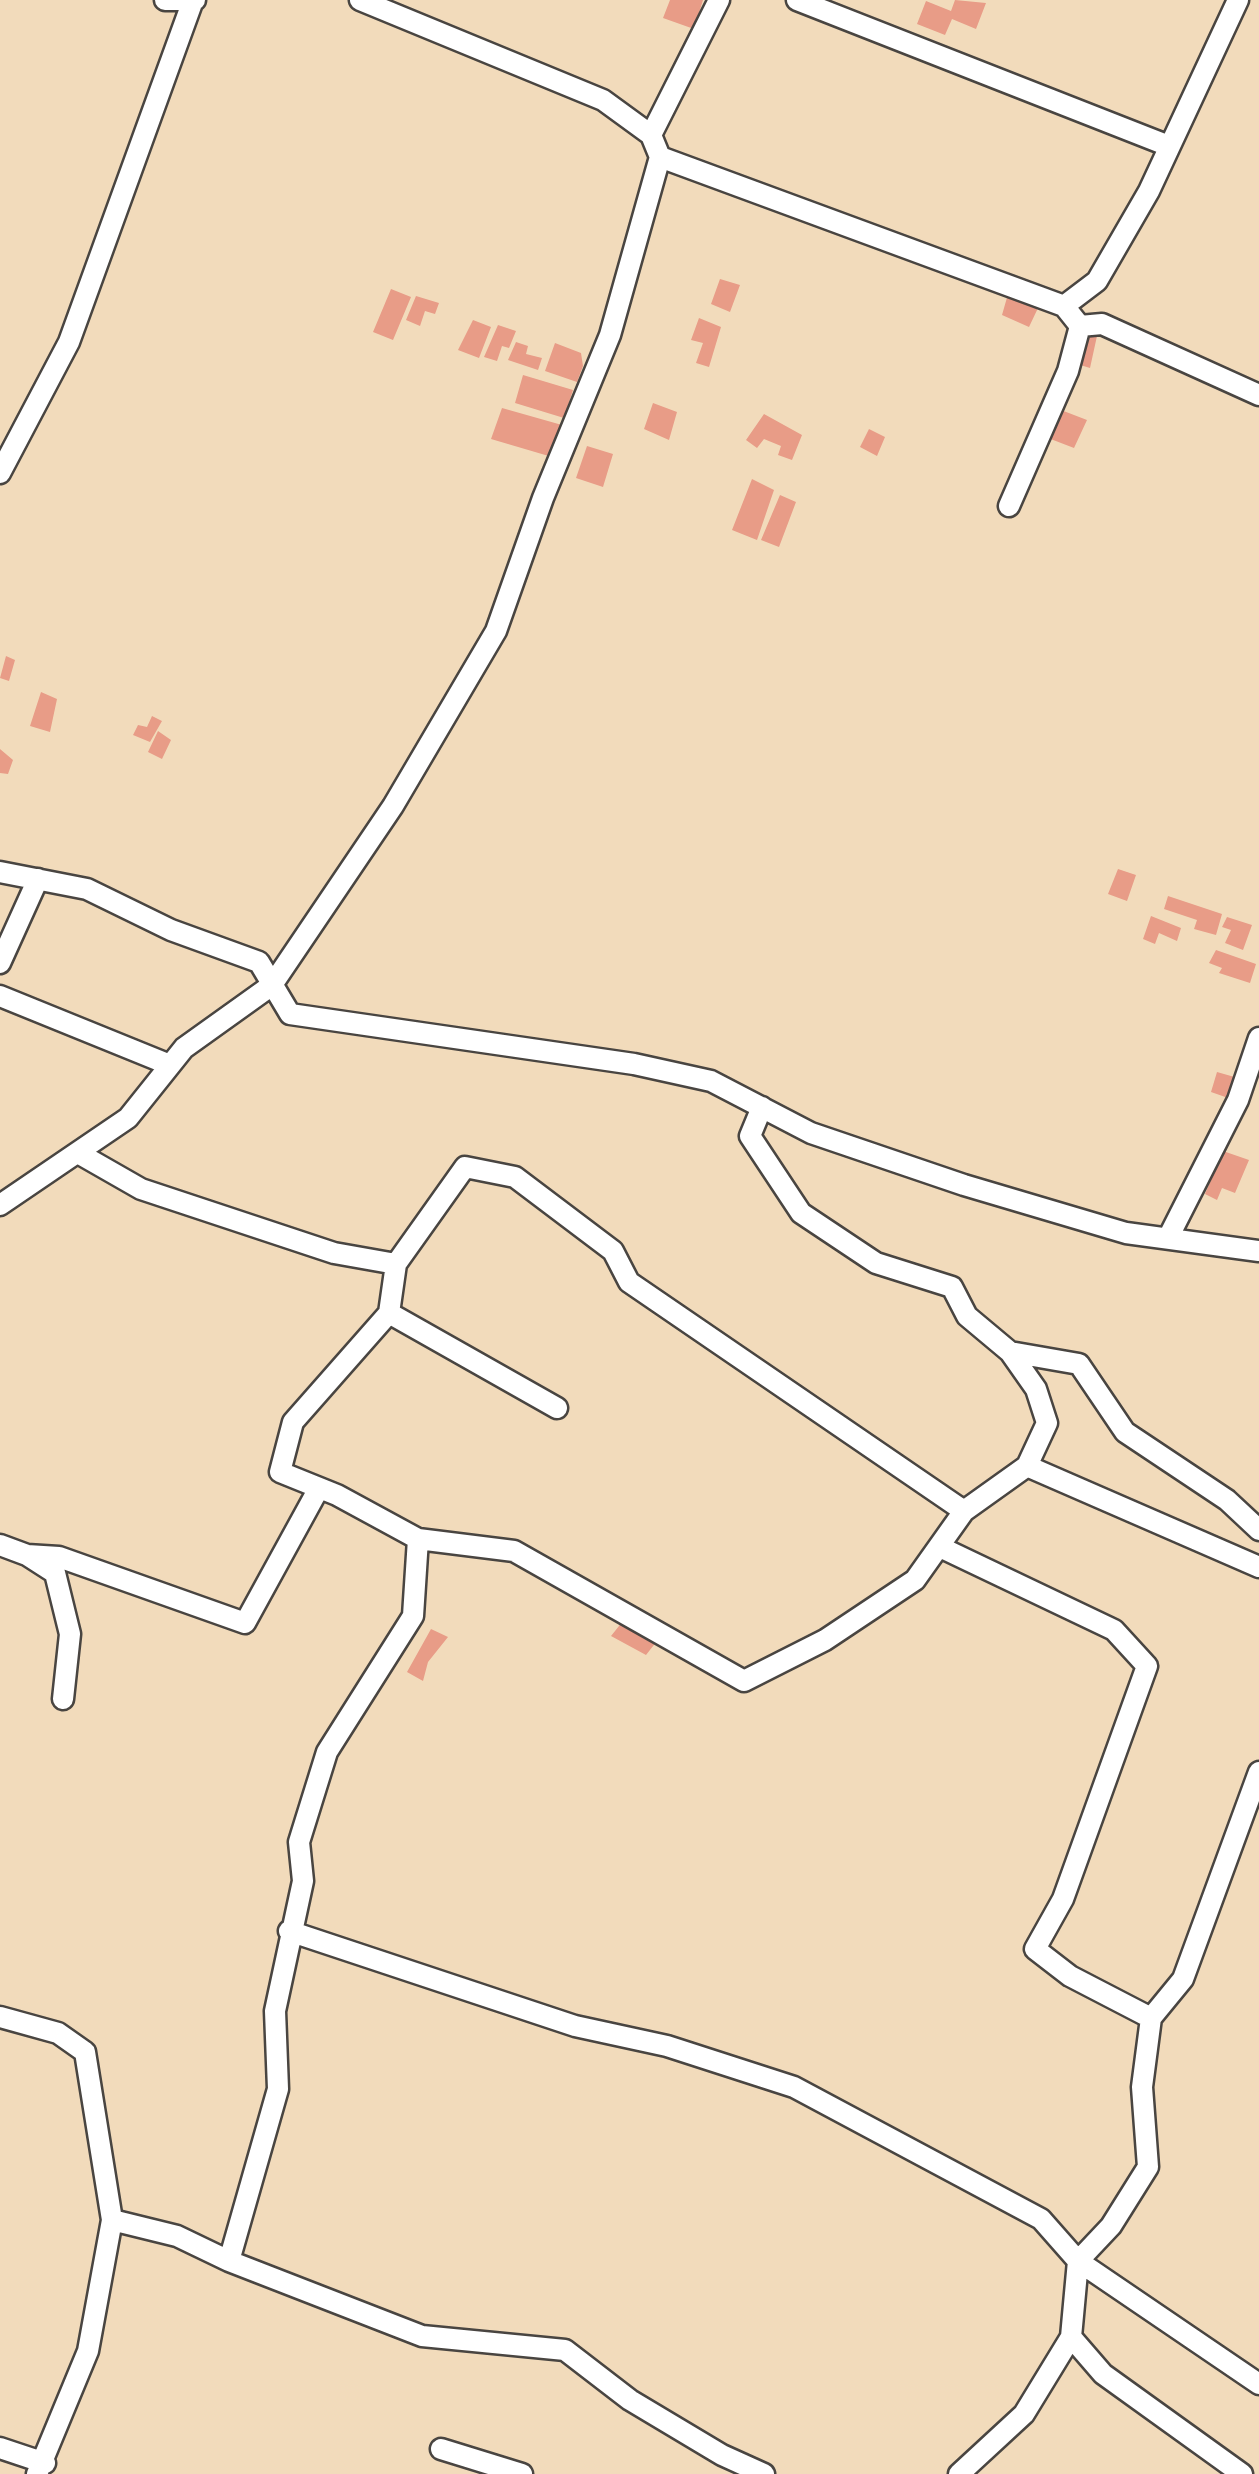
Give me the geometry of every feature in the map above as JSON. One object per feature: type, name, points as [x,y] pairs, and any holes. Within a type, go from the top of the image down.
[{"type":"street","points":[[0,473],[69,342],[194,1],[165,0]]},
{"type":"street","points":[[0,1204],[128,1118],[184,1048],[272,985],[394,806],[496,631],[543,498],[610,336],[660,157],[652,135],[603,100],[360,0]]},
{"type":"street","points":[[652,135],[719,0]]},
{"type":"street","points":[[797,0],[1169,146]]},
{"type":"street","points":[[1064,306],[1096,281],[1169,146],[1238,0]]},
{"type":"street","points":[[660,157],[1064,306],[1080,326]]},
{"type":"street","points":[[1080,326],[1102,324],[1259,395]]},
{"type":"street","points":[[1009,506],[1057,401],[1080,326]]},
{"type":"street","points":[[0,872],[87,889],[172,930],[258,962],[290,1014],[634,1064],[712,1081],[812,1134],[964,1185],[1126,1233],[1259,1251]]},
{"type":"street","points":[[0,963],[38,879]]},
{"type":"street","points":[[0,996],[170,1065]]},
{"type":"street","points":[[1169,1236],[1238,1100],[1259,1038]]},
{"type":"street","points":[[762,1108],[750,1136],[801,1213],[876,1263],[952,1287],[967,1316],[1010,1352],[1036,1388],[1046,1422],[1027,1466],[964,1512],[942,1548],[900,1590],[826,1640],[744,1682],[514,1551],[418,1540],[280,1472],[293,1422],[389,1312],[396,1264],[464,1166],[514,1177],[613,1250],[629,1282],[964,1512]]},
{"type":"street","points":[[78,1153],[141,1189],[334,1253],[396,1264]]},
{"type":"street","points":[[389,1312],[558,1408]]},
{"type":"street","points":[[1010,1352],[1079,1364],[1126,1432],[1227,1500],[1259,1530]]},
{"type":"street","points":[[1027,1466],[1259,1567]]},
{"type":"street","points":[[27,1555],[59,1557],[245,1622],[318,1488]]},
{"type":"street","points":[[229,2261],[278,2089],[275,2011],[289,1932],[303,1882],[299,1842],[327,1752],[413,1616],[418,1540]]},
{"type":"street","points":[[0,1545],[27,1555],[54,1572],[70,1634],[63,1699]]},
{"type":"street","points":[[942,1548],[1114,1630],[1147,1666],[1063,1899],[1035,1948],[1070,1976],[1151,2018]]},
{"type":"street","points":[[958,2474],[1024,2414],[1071,2337],[1078,2262],[1111,2226],[1148,2167],[1142,2087],[1151,2018],[1183,1979],[1259,1772]]},
{"type":"street","points":[[289,1932],[575,2026],[667,2046],[794,2087],[1041,2219],[1078,2262],[1259,2384]]},
{"type":"street","points":[[0,2017],[58,2033],[85,2052],[112,2220],[88,2351],[40,2468],[0,2448]]},
{"type":"street","points":[[112,2220],[178,2236],[229,2261],[422,2336],[565,2350],[630,2400],[722,2455],[764,2474]]},
{"type":"street","points":[[1071,2337],[1104,2374],[1242,2474]]},
{"type":"street","points":[[441,2450],[522,2474]]},
{"type":"building","points":[[670,0],[703,0],[694,29],[663,18]]},
{"type":"building","points":[[955,0],[986,3],[976,29],[952,19],[945,35],[917,24],[926,1],[951,11]]},
{"type":"building","points":[[720,279],[740,285],[730,312],[711,304]]},
{"type":"building","points":[[391,289],[411,297],[393,340],[373,332]]},
{"type":"building","points":[[1008,294],[1038,308],[1029,327],[1002,315]]},
{"type":"building","points":[[416,296],[439,303],[435,314],[425,311],[420,326],[406,320]]},
{"type":"building","points":[[699,318],[721,327],[709,367],[696,363],[703,343],[691,340]]},
{"type":"building","points":[[473,320],[491,327],[479,358],[458,350]]},
{"type":"building","points":[[498,325],[516,331],[509,348],[502,346],[497,361],[484,357]]},
{"type":"building","points":[[1085,332],[1097,336],[1090,368],[1077,364]]},
{"type":"building","points":[[516,342],[528,346],[526,354],[542,358],[538,370],[508,360]]},
{"type":"building","points":[[555,343],[581,353],[583,366],[577,382],[545,371]]},
{"type":"building","points":[[523,375],[573,390],[564,418],[515,403]]},
{"type":"building","points":[[653,403],[677,412],[669,440],[644,429]]},
{"type":"building","points":[[502,408],[562,425],[552,457],[491,439]]},
{"type":"building","points":[[1061,410],[1087,420],[1074,448],[1048,438]]},
{"type":"building","points":[[764,414],[802,435],[792,460],[778,455],[781,446],[764,439],[757,448],[746,440]]},
{"type":"building","points":[[869,429],[885,437],[877,456],[860,447]]},
{"type":"building","points":[[587,446],[613,454],[603,487],[576,478]]},
{"type":"building","points":[[752,479],[774,490],[757,540],[732,530]]},
{"type":"building","points":[[780,495],[796,502],[779,547],[761,540]]},
{"type":"building","points":[[6,656],[15,660],[9,681],[0,678]]},
{"type":"building","points":[[41,692],[57,699],[50,732],[30,726]]},
{"type":"building","points":[[152,716],[162,721],[150,742],[133,735],[138,725],[147,727]]},
{"type":"building","points":[[158,731],[171,740],[162,759],[148,752]]},
{"type":"building","points":[[0,749],[13,760],[8,774],[0,773]]},
{"type":"building","points":[[1118,869],[1136,875],[1127,901],[1108,894]]},
{"type":"building","points":[[1168,896],[1222,914],[1216,935],[1194,929],[1197,920],[1164,909]]},
{"type":"building","points":[[1151,916],[1181,928],[1177,941],[1159,933],[1155,944],[1143,939]]},
{"type":"building","points":[[1227,917],[1252,925],[1243,950],[1225,943],[1231,930],[1222,927]]},
{"type":"building","points":[[1216,950],[1256,964],[1250,983],[1219,973],[1222,968],[1209,963]]},
{"type":"building","points":[[1217,1072],[1238,1078],[1231,1099],[1211,1092]]},
{"type":"building","points":[[1223,1151],[1249,1160],[1235,1193],[1222,1188],[1217,1200],[1205,1194]]},
{"type":"building","points":[[623,1621],[657,1641],[646,1655],[611,1636]]},
{"type":"building","points":[[431,1629],[448,1637],[428,1662],[423,1681],[407,1672]]}]
